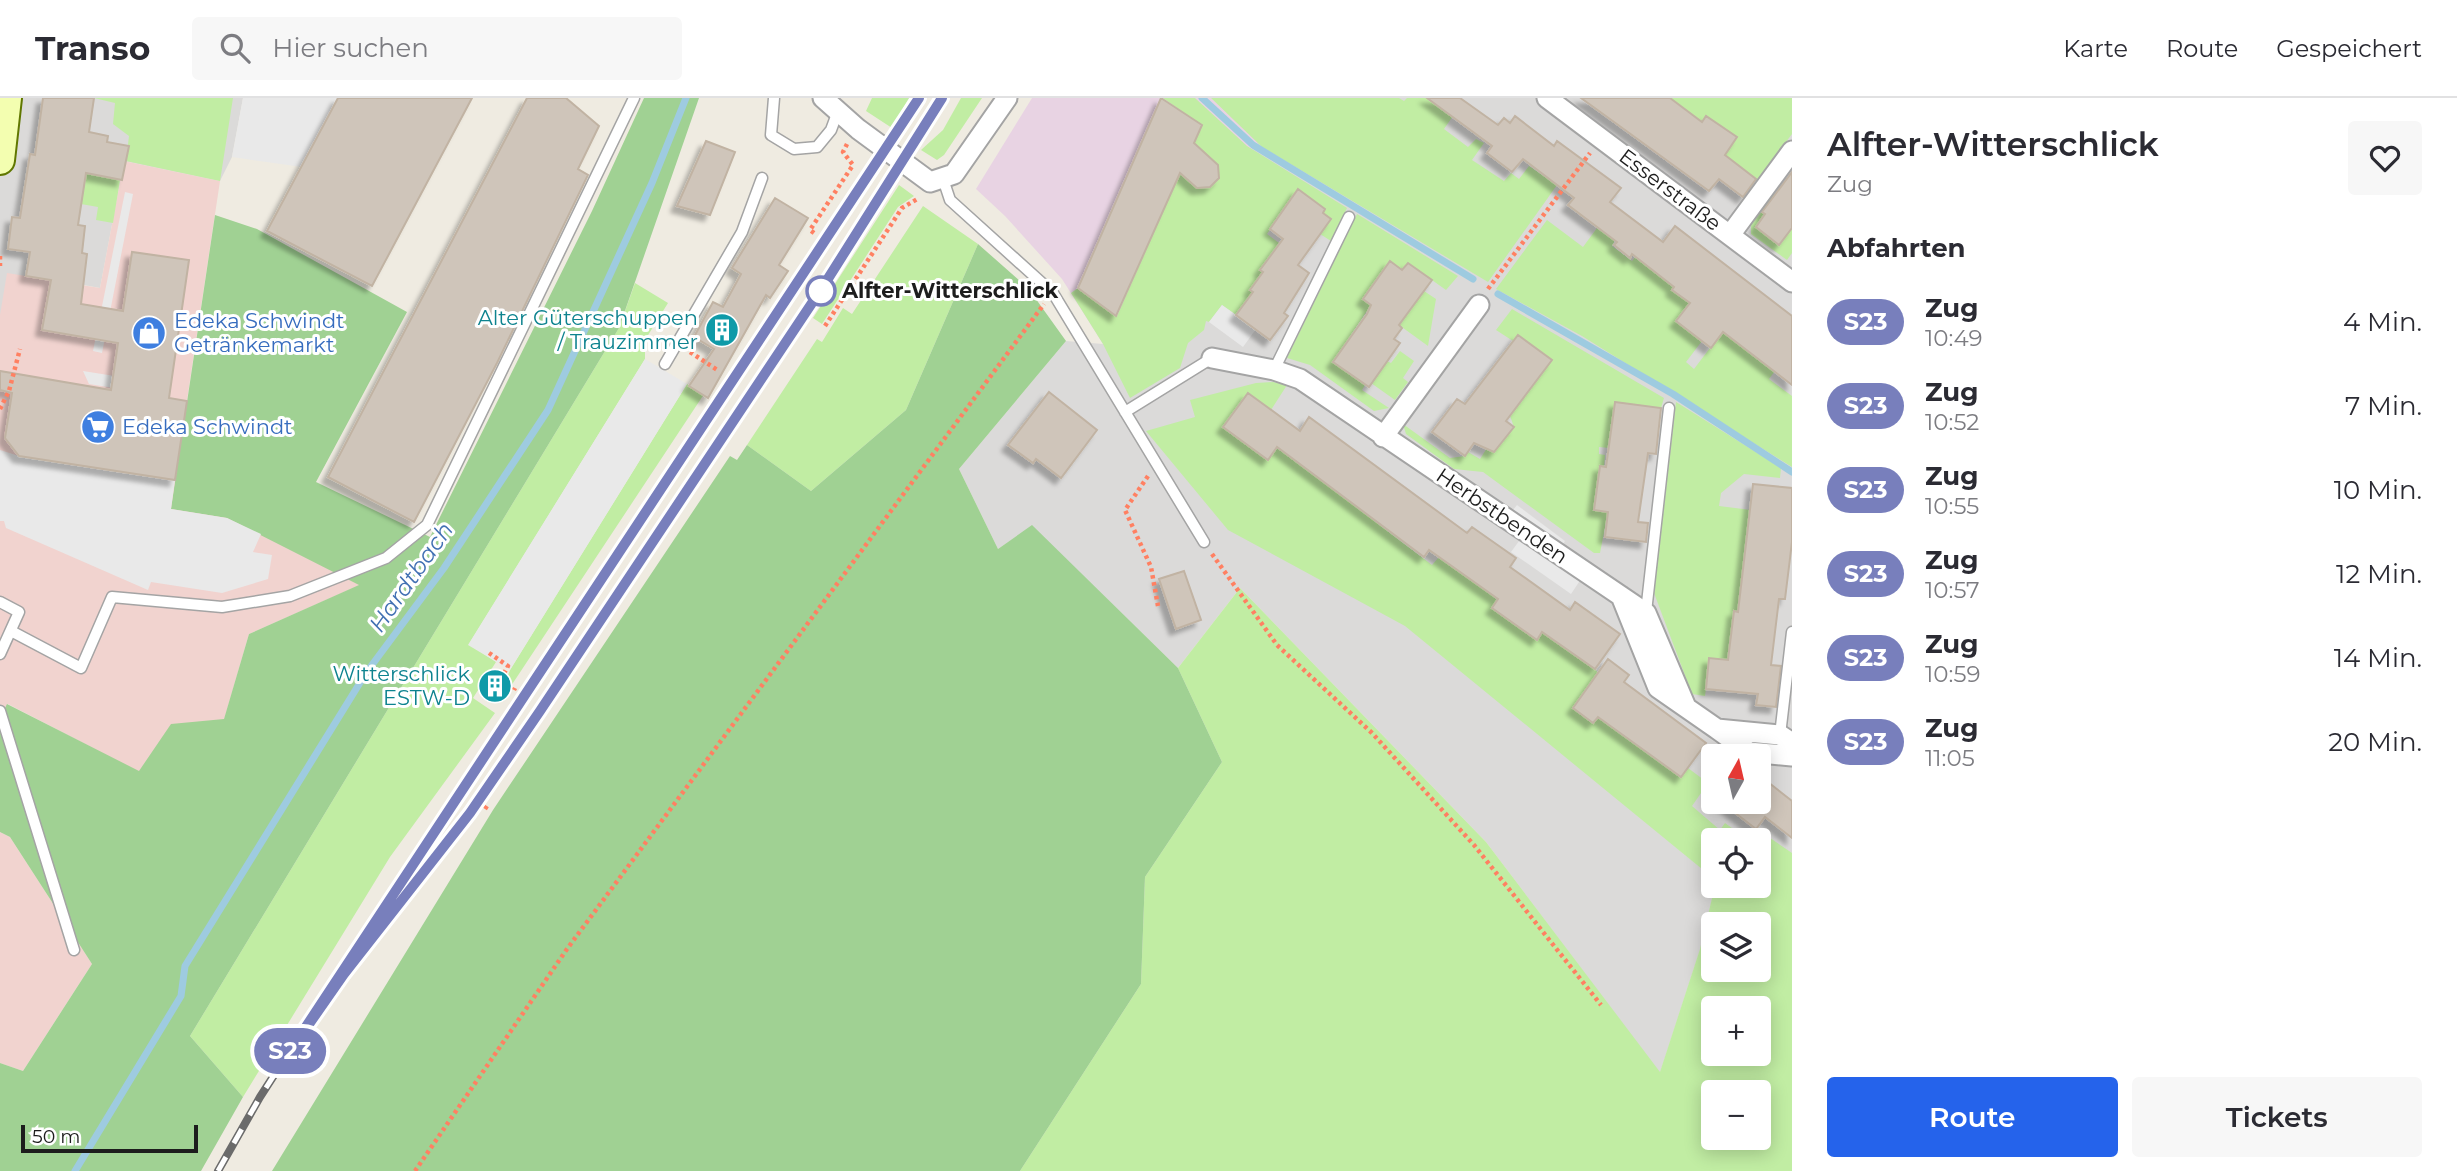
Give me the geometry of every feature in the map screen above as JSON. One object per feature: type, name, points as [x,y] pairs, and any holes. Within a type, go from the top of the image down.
[{"type":"main road","points":[[0,160],[7,98]]},
{"type":"street","points":[[831,104],[930,182],[954,174],[1007,98]]},
{"type":"street","name":"Esserstraße","points":[[1547,98],[1792,282]]},
{"type":"street","points":[[1730,235],[1792,151]]},
{"type":"street","points":[[1383,437],[1479,305]]},
{"type":"street","name":"Herbstbenden","points":[[1212,358],[1274,370],[1300,379],[1646,613]]},
{"type":"street","points":[[1621,596],[1658,688],[1749,752],[1792,757]]},
{"type":"street","points":[[1646,613],[1686,707]]},
{"type":"street","points":[[1717,729],[1786,739]]},
{"type":"lane","points":[[11,631],[81,668],[112,597],[222,607],[290,596],[386,558],[427,525],[634,98]]},
{"type":"lane","points":[[774,98],[771,135],[794,149],[817,147],[831,130],[831,104]]},
{"type":"lane","points":[[665,364],[741,232],[762,178]]},
{"type":"lane","points":[[943,179],[950,200],[1053,293],[1204,542]]},
{"type":"lane","points":[[1274,370],[1349,216]]},
{"type":"lane","name":"Herbstbenden","points":[[1125,412],[1212,358]]},
{"type":"lane","points":[[1646,613],[1669,408]]},
{"type":"lane","points":[[0,602],[19,612],[0,654]]},
{"type":"lane","points":[[1786,739],[1792,632]]},
{"type":"lane","points":[[0,711],[74,950]]},
{"type":"path","points":[[1479,305],[1601,137]]},
{"type":"path","points":[[814,233],[810,230],[853,165],[843,152]]},
{"type":"path","points":[[825,326],[902,208],[920,197]]},
{"type":"path","points":[[0,256],[0,266]]},
{"type":"path","points":[[415,1171],[567,949],[1053,293]]},
{"type":"path","points":[[0,409],[9,391],[20,349]]},
{"type":"path","points":[[701,359],[719,371]]},
{"type":"path","points":[[1157,464],[1125,510],[1151,567],[1158,606]]},
{"type":"path","points":[[1204,542],[1277,645],[1372,733],[1474,845],[1601,1005]]},
{"type":"path","points":[[489,653],[508,666],[503,675]]},
{"type":"shaded area","points":[[0,98],[243,98],[232,157],[220,181],[124,161],[100,288],[51,279],[0,316]]},
{"type":"shaded area","points":[[243,98],[338,98],[302,167],[232,157]]},
{"type":"shaded area","points":[[1032,98],[1211,98],[1259,141],[1103,344],[1062,279],[1005,216],[976,189]]},
{"type":"shaded area","points":[[1211,98],[1792,98],[1792,980],[1771,944],[1771,912],[1701,912],[1701,948],[1660,1073],[1486,842],[1240,588],[1178,668],[1032,526],[998,549],[959,469],[1066,341],[1103,344],[1258,140]]},
{"type":"shaded area","points":[[124,161],[220,181],[175,480],[261,534],[360,585],[249,634],[224,720],[171,725],[139,772],[8,704],[0,718],[0,315],[7,273],[100,288]]},
{"type":"shaded area","points":[[125,192],[133,194],[102,353],[93,351]]},
{"type":"shaded area","points":[[1222,305],[1256,329],[1243,347],[1209,322]]},
{"type":"shaded area","points":[[645,359],[687,384],[510,670],[468,645]]},
{"type":"shaded area","points":[[83,371],[152,382],[157,395],[89,384]]},
{"type":"shaded area","points":[[0,450],[19,456],[175,480],[171,509],[227,518],[261,534],[253,552],[272,555],[268,579],[222,593],[151,582],[148,590],[6,528],[4,521],[0,521]]},
{"type":"shaded area","points":[[1517,505],[1565,541],[1562,546],[1513,510]]},
{"type":"shaded area","points":[[1522,537],[1581,579],[1571,594],[1511,552]]},
{"type":"shaded area","points":[[0,832],[10,837],[92,964],[23,1071],[0,1063]]},
{"type":"green space","points":[[94,98],[233,98],[220,181],[126,161],[129,136],[113,124],[115,103]]},
{"type":"green space","points":[[644,98],[699,98],[619,328],[190,1036],[243,1097],[201,1171],[0,1171],[0,1063],[23,1071],[92,964],[10,837],[0,832],[0,718],[7,704],[139,771],[171,724],[224,719],[249,634],[359,585],[227,518],[171,509],[215,215],[257,229],[407,312],[316,482],[430,537],[592,211]]},
{"type":"green space","points":[[872,98],[909,98],[892,128],[866,111]]},
{"type":"green space","points":[[961,98],[982,98],[944,155],[937,160],[921,150],[943,130]]},
{"type":"green space","points":[[1163,98],[1195,98],[1247,146],[1347,208],[1331,241],[1320,234],[1331,219],[1323,213],[1325,209],[1298,190],[1267,234],[1279,243],[1260,270],[1263,272],[1251,289],[1253,292],[1236,315],[1222,305],[1209,322],[1206,321],[1204,330],[1188,343],[1180,368],[1130,398],[1103,344],[1071,293],[1078,288],[1117,316],[1201,125]]},
{"type":"green space","points":[[1211,98],[1399,98],[1404,101],[1407,98],[1428,98],[1453,116],[1444,129],[1468,147],[1476,139],[1484,143],[1472,160],[1504,181],[1511,173],[1519,179],[1529,166],[1557,185],[1488,282],[1262,147]]},
{"type":"green space","points":[[1670,98],[1792,98],[1792,134],[1757,180],[1732,162],[1723,174]]},
{"type":"green space","points":[[84,153],[120,180],[113,223],[96,220],[98,207],[81,204]]},
{"type":"green space","points":[[899,185],[914,196],[898,207],[822,324],[813,318]]},
{"type":"green space","points":[[1772,193],[1778,197],[1756,227],[1779,245],[1792,228],[1792,253],[1787,260],[1751,234],[1751,221]]},
{"type":"green space","points":[[923,206],[978,244],[906,410],[811,491],[747,445],[817,339],[822,342],[843,308],[852,314]]},
{"type":"green space","points":[[1357,214],[1458,276],[1446,290],[1408,263],[1402,270],[1390,262],[1363,299],[1371,305],[1333,362],[1365,385],[1362,390],[1389,408],[1374,411],[1310,365],[1287,358]]},
{"type":"green space","points":[[1547,220],[1583,247],[1597,228],[1615,240],[1612,246],[1632,261],[1638,254],[1646,265],[1674,287],[1672,290],[1680,296],[1702,287],[1676,321],[1702,341],[1686,362],[1694,369],[1741,307],[1739,344],[1748,351],[1792,348],[1769,379],[1792,396],[1792,467],[1582,336],[1496,289]]},
{"type":"green space","points":[[978,244],[1028,288],[1066,341],[959,469],[998,549],[1032,525],[1178,668],[1222,762],[1145,877],[1141,984],[1020,1171],[272,1171],[493,810],[730,456],[737,460],[747,445],[811,491],[906,410]]},
{"type":"green space","points":[[635,283],[668,303],[645,340],[645,359],[469,644],[496,662],[473,698],[495,713],[390,857],[243,1097],[190,1036],[619,328]]},
{"type":"green space","points":[[1424,291],[1436,299],[1428,346],[1399,325]]},
{"type":"green space","points":[[1512,309],[1664,398],[1661,408],[1615,403],[1609,448],[1599,447],[1599,454],[1605,455],[1604,467],[1600,467],[1594,509],[1608,512],[1600,553],[1594,553],[1483,472],[1454,469],[1406,434],[1403,424],[1450,458],[1465,456],[1468,452],[1480,459],[1487,448],[1494,452],[1514,427],[1510,416],[1518,335],[1513,341],[1496,330]]},
{"type":"green space","points":[[1400,351],[1414,361],[1403,378],[1408,382],[1395,400],[1371,383],[1387,361],[1391,363]]},
{"type":"green space","points":[[702,367],[716,376],[511,686],[507,678],[510,670],[687,384],[699,392],[707,380],[698,373]]},
{"type":"green space","points":[[1256,383],[1287,385],[1271,410],[1224,428],[1267,460],[1277,448],[1284,452],[1432,565],[1439,557],[1491,594],[1497,600],[1492,608],[1537,639],[1542,632],[1595,669],[1598,673],[1573,708],[1593,723],[1598,717],[1680,777],[1688,768],[1701,778],[1701,793],[1692,806],[1718,828],[1701,828],[1701,868],[1405,626],[1228,530],[1146,431],[1195,417],[1190,400]]},
{"type":"green space","points":[[1676,402],[1781,468],[1780,478],[1744,474],[1721,493],[1719,506],[1751,510],[1763,597],[1728,660],[1710,659],[1705,696],[1692,694],[1654,593]]},
{"type":"green space","points":[[1240,588],[1486,842],[1660,1072],[1701,945],[1701,982],[1771,982],[1771,912],[1709,912],[1712,898],[1771,898],[1771,839],[1792,853],[1792,1171],[1020,1171],[1141,984],[1145,877],[1222,762],[1178,668]]},
{"type":"building","points":[[43,98],[94,98],[89,132],[108,136],[107,142],[129,146],[122,180],[86,173],[78,225],[85,226],[82,253],[87,254],[81,304],[123,311],[132,252],[189,260],[169,398],[187,401],[175,480],[19,456],[5,438],[12,393],[0,390],[0,371],[111,390],[118,343],[42,330],[51,280],[26,276],[30,252],[8,249],[12,217],[20,218],[30,154],[35,155]]},
{"type":"building","points":[[338,98],[472,98],[372,286],[267,231]]},
{"type":"building","points":[[527,98],[566,98],[599,126],[578,169],[588,175],[497,363],[414,522],[328,477]]},
{"type":"building","points":[[1161,98],[1202,125],[1194,143],[1218,165],[1219,178],[1210,187],[1197,188],[1180,173],[1116,316],[1078,288]]},
{"type":"building","points":[[1427,98],[1460,98],[1498,125],[1504,118],[1510,123],[1515,116],[1554,146],[1557,141],[1621,188],[1610,202],[1663,242],[1675,226],[1792,316],[1792,385],[1723,332],[1711,348],[1676,321],[1690,303],[1672,290],[1674,287],[1632,254],[1630,258],[1614,245],[1617,242],[1568,205],[1574,198],[1523,159],[1512,172],[1487,153],[1492,146]]},
{"type":"building","points":[[1581,98],[1670,98],[1702,122],[1706,116],[1737,137],[1725,155],[1756,179],[1743,197],[1719,179],[1709,191]]},
{"type":"building","points":[[706,141],[735,152],[710,215],[677,206]]},
{"type":"building","points":[[1792,172],[1792,228],[1779,245],[1756,227],[1765,214],[1762,212]]},
{"type":"building","points":[[1298,189],[1325,209],[1323,213],[1331,219],[1298,265],[1309,273],[1284,313],[1288,316],[1270,340],[1236,315],[1253,292],[1250,290],[1263,272],[1260,270],[1283,239],[1270,229]]},
{"type":"building","points":[[775,198],[808,218],[779,265],[788,271],[770,298],[766,295],[708,398],[689,386],[714,349],[694,337],[713,302],[723,307],[741,274],[732,268]]},
{"type":"building","points":[[1390,261],[1402,270],[1408,263],[1432,280],[1399,325],[1402,328],[1394,339],[1400,343],[1369,387],[1333,362],[1367,314],[1371,305],[1363,299]]},
{"type":"building","points":[[1518,335],[1552,360],[1506,421],[1514,427],[1494,452],[1474,443],[1465,456],[1432,432],[1457,399],[1465,404]]},
{"type":"building","points":[[1049,392],[1097,430],[1061,478],[1036,459],[1033,463],[1008,445]]},
{"type":"building","points":[[1248,393],[1300,431],[1309,417],[1467,533],[1472,527],[1516,558],[1510,567],[1570,610],[1575,602],[1620,634],[1595,669],[1542,632],[1537,640],[1492,608],[1498,599],[1429,550],[1424,557],[1277,447],[1268,460],[1223,427]]},
{"type":"building","points":[[1615,402],[1661,408],[1656,454],[1648,453],[1638,522],[1648,523],[1646,542],[1605,537],[1608,512],[1594,510],[1600,466],[1606,467]]},
{"type":"building","points":[[1753,484],[1792,488],[1792,542],[1785,599],[1779,599],[1771,665],[1781,666],[1776,707],[1756,705],[1758,694],[1706,689],[1709,658],[1728,660],[1734,611],[1738,612]]},
{"type":"building","points":[[1184,571],[1201,620],[1176,629],[1159,579]]},
{"type":"building","points":[[1608,659],[1629,675],[1624,682],[1706,743],[1701,744],[1701,750],[1681,777],[1598,717],[1593,723],[1573,708]]},
{"type":"building","points":[[1771,784],[1792,801],[1792,838],[1765,817],[1755,828],[1737,814],[1771,814]]},
{"type":"waterway","name":"Hardtbach","points":[[75,1171],[181,996],[185,966],[366,673],[444,568],[548,410],[652,183],[686,98]]},
{"type":"waterway","points":[[1202,98],[1253,145],[1473,279]]},
{"type":"waterway","points":[[1498,294],[1673,394],[1792,472]]},
{"type":"railway","points":[[218,1171],[260,1097],[395,888],[919,98]]},
{"type":"railway","points":[[383,924],[469,813],[540,711],[825,285],[943,98]]},
{"type":"train","name":"S23","points":[[919,98],[395,888],[286,1057],[344,974],[470,813],[540,711],[824,285],[942,98]]},
{"type":"place","name":"Alfter-Witterschlick","points":[[821,291]]},
{"type":"place","name":"Alter Güterschuppen / Trauzimmer","points":[[722,330]]},
{"type":"place","name":"Edeka Schwindt Getränkemarkt","points":[[149,333]]},
{"type":"place","name":"Edeka Schwindt","points":[[98,427]]},
{"type":"place","name":"Witterschlick ESTW-D","points":[[495,686]]}]
